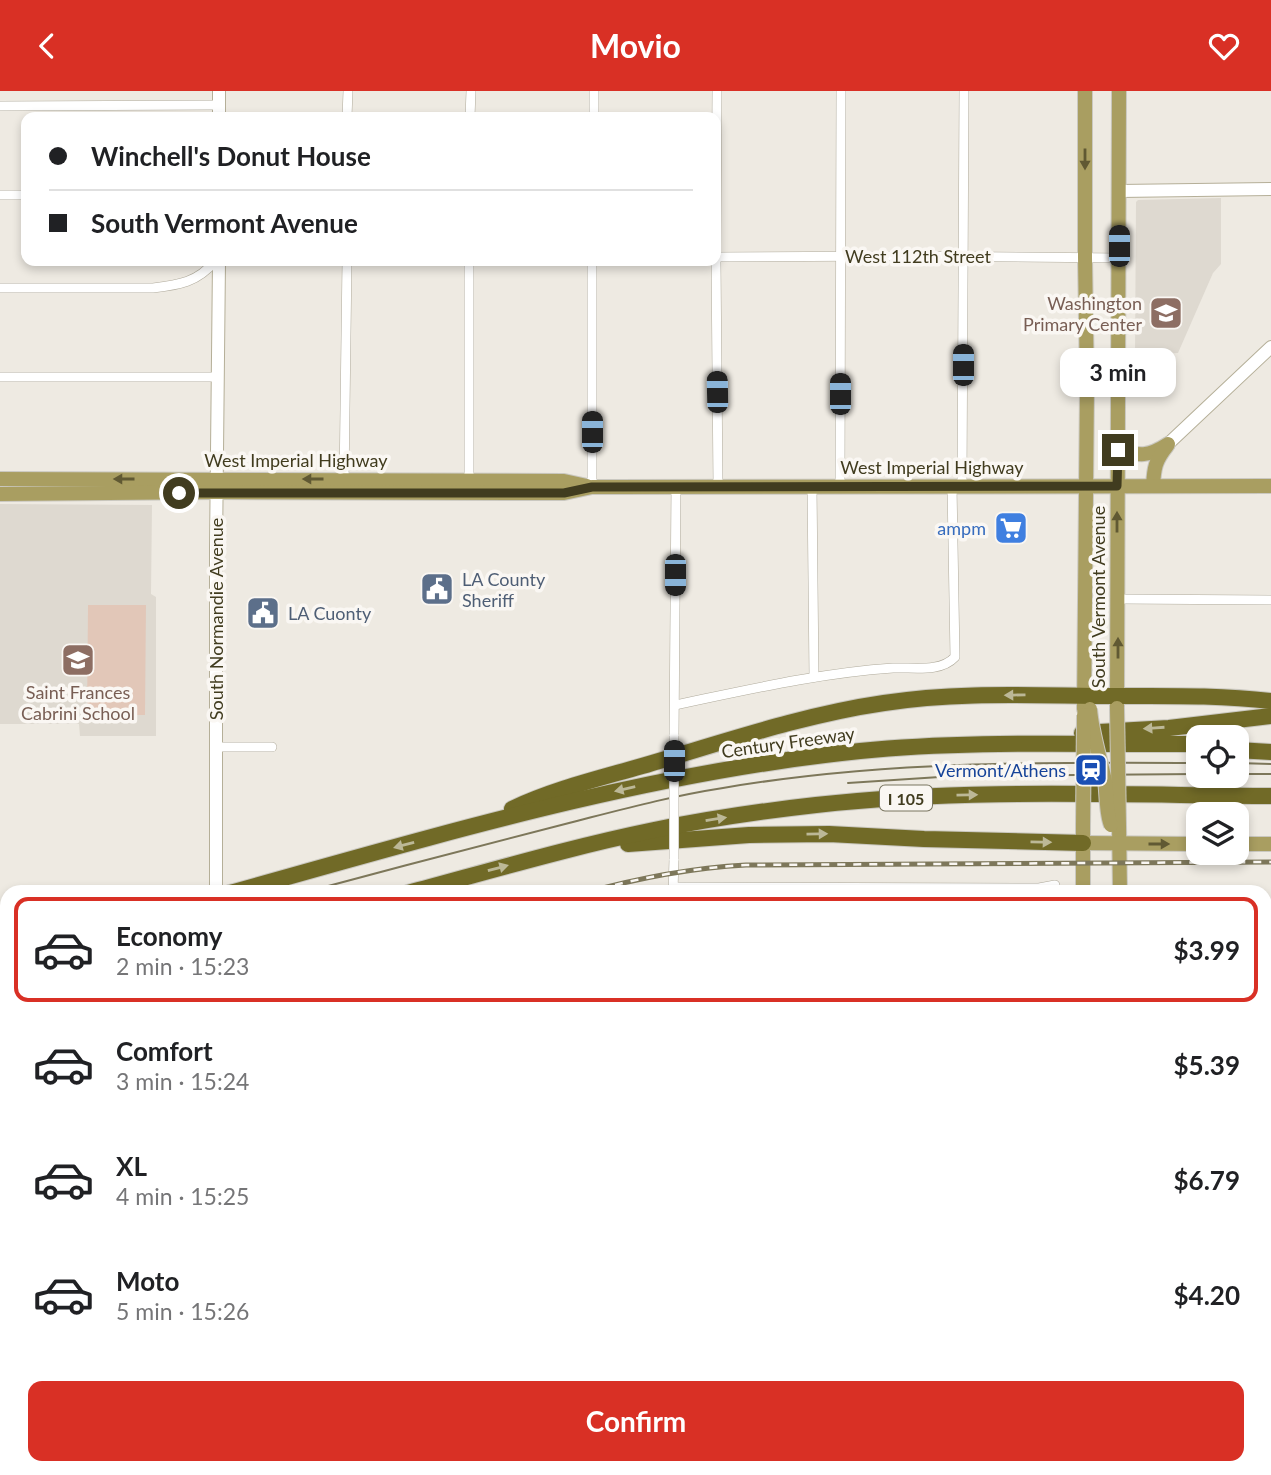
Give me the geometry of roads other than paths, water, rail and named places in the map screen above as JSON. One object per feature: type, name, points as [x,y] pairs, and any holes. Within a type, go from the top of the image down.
[{"type":"highway","points":[[481,824],[528,801],[563,790],[743,736],[885,702],[977,696],[1086,704],[1212,697],[1263,700]]},
{"type":"highway","points":[[861,751],[942,741],[1169,727],[1271,716]]},
{"type":"highway","points":[[1249,744],[1271,743]]},
{"type":"highway","name":"Century Freeway","points":[[259,885],[481,824],[663,781],[778,762],[861,751],[959,745],[1186,746]]},
{"type":"highway","points":[[1249,751],[1271,752]]},
{"type":"highway","name":"I 105","points":[[437,885],[577,847],[658,829],[815,805],[891,798],[994,795],[1240,796],[1271,793]]},
{"type":"highway","points":[[577,847],[749,835],[829,834],[1083,843]]},
{"type":"main road","points":[[219,91],[219,111]]},
{"type":"main road","name":"South Vermont Avenue","points":[[1083,885],[1086,704],[1085,91]]},
{"type":"main road","name":"South Vermont Avenue","points":[[1119,91],[1115,825],[1120,844],[1120,885]]},
{"type":"main road","points":[[1119,191],[1271,189]]},
{"type":"main road","name":"South Normandie Avenue","points":[[216,885],[217,266]]},
{"type":"main road","points":[[1153,486],[1156,460],[1168,444],[1271,347]]},
{"type":"main road","points":[[1118,450],[1142,455],[1168,444]]},
{"type":"main road","name":"West Imperial Highway","points":[[0,479],[216,486],[469,487],[564,481],[592,487]]},
{"type":"main road","points":[[490,493],[499,487],[544,487],[564,481]]},
{"type":"main road","name":"West Imperial Highway","points":[[0,494],[216,486]]},
{"type":"main road","name":"West Imperial Highway","points":[[469,487],[490,493],[564,493],[592,487],[676,486],[1271,486]]},
{"type":"main road","points":[[1086,704],[1103,769],[1108,799],[1108,821],[1115,825]]},
{"type":"main road","points":[[1083,843],[1186,844]]},
{"type":"main road","points":[[1249,844],[1271,844]]},
{"type":"street","points":[[348,91],[348,112]]},
{"type":"street","points":[[470,112],[471,91]]},
{"type":"street","points":[[594,91],[594,112]]},
{"type":"street","points":[[717,91],[717,112]]},
{"type":"street","points":[[840,486],[841,91]]},
{"type":"street","points":[[675,705],[860,670],[933,668],[949,663],[955,657],[964,91]]},
{"type":"street","points":[[0,106],[219,111]]},
{"type":"street","points":[[0,195],[21,195]]},
{"type":"street","name":"West 112th Street","points":[[721,259],[840,256],[1119,258]]},
{"type":"street","points":[[0,288],[153,288],[171,286],[196,278],[212,266]]},
{"type":"street","points":[[344,486],[347,266]]},
{"type":"street","points":[[469,266],[469,487]]},
{"type":"street","points":[[592,266],[592,487]]},
{"type":"street","points":[[716,266],[718,486]]},
{"type":"street","points":[[0,377],[218,377]]},
{"type":"street","points":[[673,885],[676,486]]},
{"type":"street","points":[[813,486],[814,677]]},
{"type":"street","points":[[1118,599],[1271,600]]},
{"type":"street","points":[[217,747],[272,747]]},
{"type":"tram line","points":[[332,885],[646,804],[704,791],[782,779],[960,765],[1186,763]]},
{"type":"tram line","points":[[1249,763],[1271,764]]},
{"type":"tram line","points":[[848,783],[955,776],[1186,774]]},
{"type":"tram line","points":[[1249,774],[1271,774]]},
{"type":"railway","points":[[616,885],[665,875],[746,865],[1271,862]]},
{"type":"place","name":"Washington Primary Center","points":[[1166,313]]},
{"type":"place","name":"ampm","points":[[1011,528]]},
{"type":"place","name":"LA County Sheriff","points":[[437,589]]},
{"type":"place","name":"LA Cuonty","points":[[263,613]]},
{"type":"place","name":"Saint Frances Cabrini School","points":[[78,660]]},
{"type":"place","name":"Vermont/Athens","points":[[1091,770]]}]
